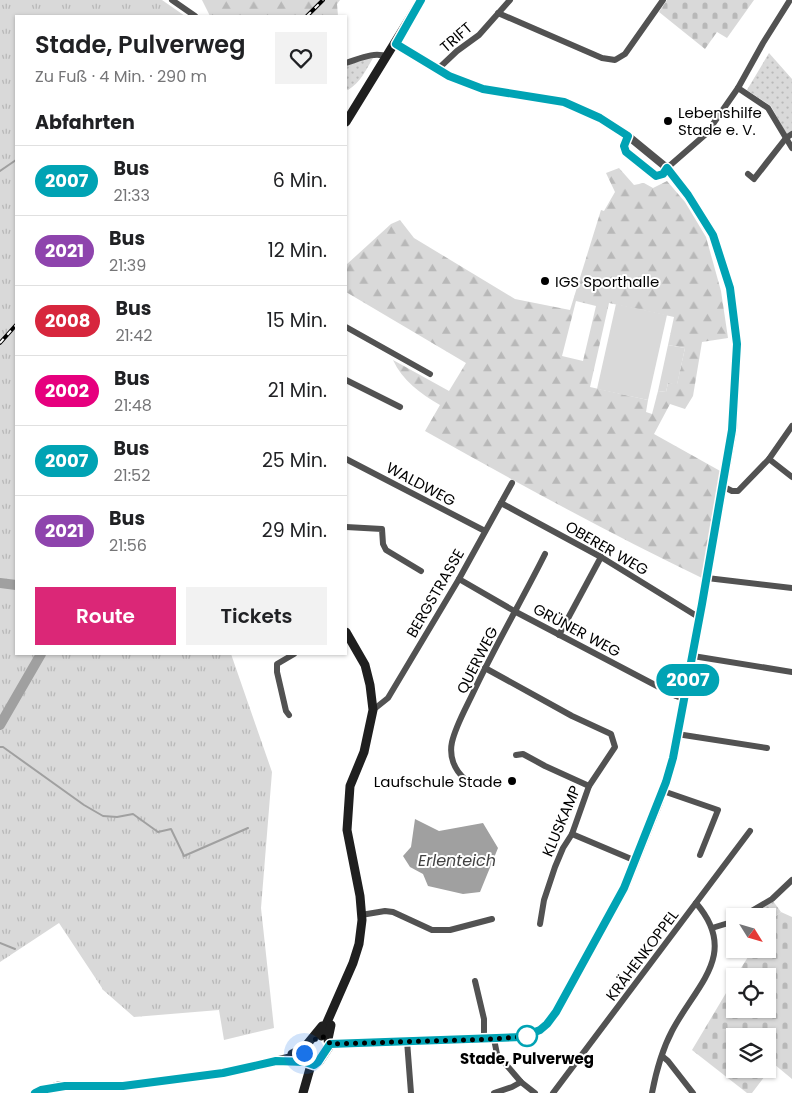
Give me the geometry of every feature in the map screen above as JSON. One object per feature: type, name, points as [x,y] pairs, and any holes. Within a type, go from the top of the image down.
[{"type":"main road","points":[[347,120],[384,56],[396,44],[421,0]]},
{"type":"main road","points":[[35,1093],[41,1090],[65,1086],[123,1086],[223,1073],[276,1061],[304,1048],[322,1026],[334,1007],[353,963],[359,944],[362,916],[347,830],[350,786],[364,752],[373,710],[365,665],[347,634]]},
{"type":"main road","points":[[276,1061],[318,1062],[326,1040],[334,1007]]},
{"type":"main road","points":[[303,1093],[306,1061],[314,1040],[326,1040]]},
{"type":"street","name":"TRIFT","points":[[438,69],[479,34],[510,0]]},
{"type":"street","points":[[498,13],[602,58],[615,60],[625,54],[662,0]]},
{"type":"street","points":[[667,168],[706,134],[738,88],[790,0]]},
{"type":"street","points":[[174,1],[193,15]]},
{"type":"street","points":[[326,1040],[407,1041],[522,1037],[543,1028],[550,1020],[621,895],[663,792],[672,763],[724,486],[733,424],[737,344],[730,288],[713,235],[688,195],[667,168],[614,126],[591,114],[564,102],[483,89],[449,76],[396,44]]},
{"type":"street","points":[[347,62],[369,56],[384,56]]},
{"type":"street","points":[[738,88],[768,108],[789,136],[792,148]]},
{"type":"street","points":[[748,174],[754,179],[789,136]]},
{"type":"street","points":[[347,328],[430,374]]},
{"type":"street","points":[[347,380],[400,407]]},
{"type":"street","points":[[724,486],[732,491],[738,491],[769,458],[792,426]]},
{"type":"street","points":[[769,458],[792,477]]},
{"type":"street","name":"WALDWEG","points":[[347,459],[485,531]]},
{"type":"street","name":"BERGSTRASSE","points":[[373,710],[388,698],[459,579],[512,484]]},
{"type":"street","name":"OBERER WEG","points":[[501,503],[601,558],[700,618]]},
{"type":"street","points":[[347,527],[382,529],[383,544],[386,550],[421,571]]},
{"type":"street","name":"QUERWEG","points":[[465,779],[457,772],[453,762],[452,742],[485,668],[545,554]]},
{"type":"street","points":[[559,635],[601,558]]},
{"type":"street","points":[[707,578],[792,588]]},
{"type":"street","name":"GRÜNER WEG","points":[[459,579],[559,635],[684,699]]},
{"type":"street","points":[[289,715],[286,711],[277,672],[277,664],[292,655]]},
{"type":"street","points":[[693,656],[792,672]]},
{"type":"street","name":"KLUSKAMP","points":[[485,668],[572,716],[611,734],[615,747],[589,786],[572,834],[563,848],[555,867],[544,900],[540,924]]},
{"type":"street","points":[[677,734],[767,748]]},
{"type":"street","points":[[516,755],[523,754],[589,786]]},
{"type":"street","points":[[663,792],[718,810],[700,854]]},
{"type":"street","name":"KRÄHENKOPPEL","points":[[553,1093],[750,831]]},
{"type":"street","points":[[572,834],[636,861]]},
{"type":"street","points":[[757,908],[772,899],[792,880]]},
{"type":"street","points":[[652,1093],[655,1074],[672,1032],[713,962],[716,940],[708,916],[696,903]]},
{"type":"street","points":[[362,916],[386,911],[393,912],[432,930],[450,930],[492,919]]},
{"type":"street","points":[[712,928],[726,924]]},
{"type":"street","points":[[475,982],[484,1020],[484,1039]]},
{"type":"street","points":[[494,1039],[497,1054],[521,1082],[535,1093]]},
{"type":"street","points":[[407,1041],[411,1093]]},
{"type":"street","points":[[662,1056],[693,1093]]},
{"type":"street","points":[[494,1093],[521,1082]]},
{"type":"green space","points":[[0,0],[162,0],[184,15],[15,15],[15,655],[231,655],[272,772],[261,908],[274,1028],[224,1040],[219,1010],[134,1017],[102,989],[59,923],[0,962]]},
{"type":"green space","points":[[202,0],[340,0],[337,4],[338,15],[210,15]]},
{"type":"green space","points":[[667,0],[754,0],[727,38],[717,32],[705,49],[659,12]]},
{"type":"green space","points":[[769,53],[792,79],[792,132],[787,135],[771,106],[747,90]]},
{"type":"green space","points":[[371,57],[373,58],[359,80],[348,90],[347,66]]},
{"type":"green space","points":[[619,168],[634,185],[644,183],[653,188],[667,181],[685,202],[706,237],[721,291],[728,338],[702,342],[693,396],[685,409],[670,404],[654,434],[722,472],[704,579],[563,507],[425,431],[440,405],[413,386],[401,374],[393,360],[449,391],[466,363],[347,293],[347,264],[391,224],[400,220],[414,238],[515,299],[570,310],[601,210],[604,211],[615,192],[606,173]],"holes":[[[576,301],[596,306],[583,361],[562,356]],[[609,303],[674,317],[668,345],[685,348],[677,384],[668,383],[666,392],[658,391],[652,414],[646,412],[648,400],[590,387]]]},
{"type":"green space","points":[[616,304],[667,315],[648,400],[597,389]]},
{"type":"green space","points":[[668,345],[685,348],[677,385],[668,383],[666,392],[658,391]]},
{"type":"green space","points":[[773,901],[781,912],[776,916],[776,908],[761,908]]},
{"type":"green space","points":[[781,912],[792,917],[792,1079],[776,1066],[776,1028],[726,1028],[726,1077],[692,1050],[726,993],[726,1018],[776,1018],[776,968],[741,968],[747,958],[776,958],[776,916]]},
{"type":"green space","points":[[728,1078],[763,1078],[752,1093],[747,1093]]},
{"type":"water","name":"Erlenteich","points":[[415,819],[439,831],[483,823],[498,848],[480,892],[463,894],[428,886],[423,874],[410,867],[403,856],[411,847]]},
{"type":"waterway","points":[[0,171],[15,161]]},
{"type":"waterway","points":[[0,583],[15,585]]},
{"type":"waterway","points":[[0,725],[40,655]]},
{"type":"waterway","points":[[0,747],[3,747],[84,805],[103,816],[117,817],[133,814],[158,832],[171,829],[184,856],[248,828]]},
{"type":"waterway","points":[[0,943],[15,949]]},
{"type":"railway","points":[[308,15],[323,0]]},
{"type":"railway","points":[[0,343],[15,326]]},
{"type":"bus line","name":"2007","points":[[35,1093],[58,1086],[123,1086],[223,1073],[276,1061],[305,1062],[314,1065],[328,1050],[330,1044],[494,1039],[528,1036],[547,1024],[556,1012],[621,895],[659,803],[673,758],[724,486],[734,418],[737,344],[730,288],[713,235],[688,195],[667,168],[663,174],[656,176],[626,152],[624,146],[628,136],[600,118],[564,102],[483,89],[449,76],[396,44],[421,0]]},
{"type":"place","name":"Lebenshilfe Stade e. V.","points":[[668,121]]},
{"type":"place","name":"IGS Sporthalle","points":[[545,281]]},
{"type":"place","name":"Laufschule Stade","points":[[512,781]]},
{"type":"place","name":"Stade, Pulverweg","points":[[527,1036]]},
{"type":"route","points":[[304,1053],[319,1036],[326,1037],[330,1044],[494,1039],[527,1036]]}]
